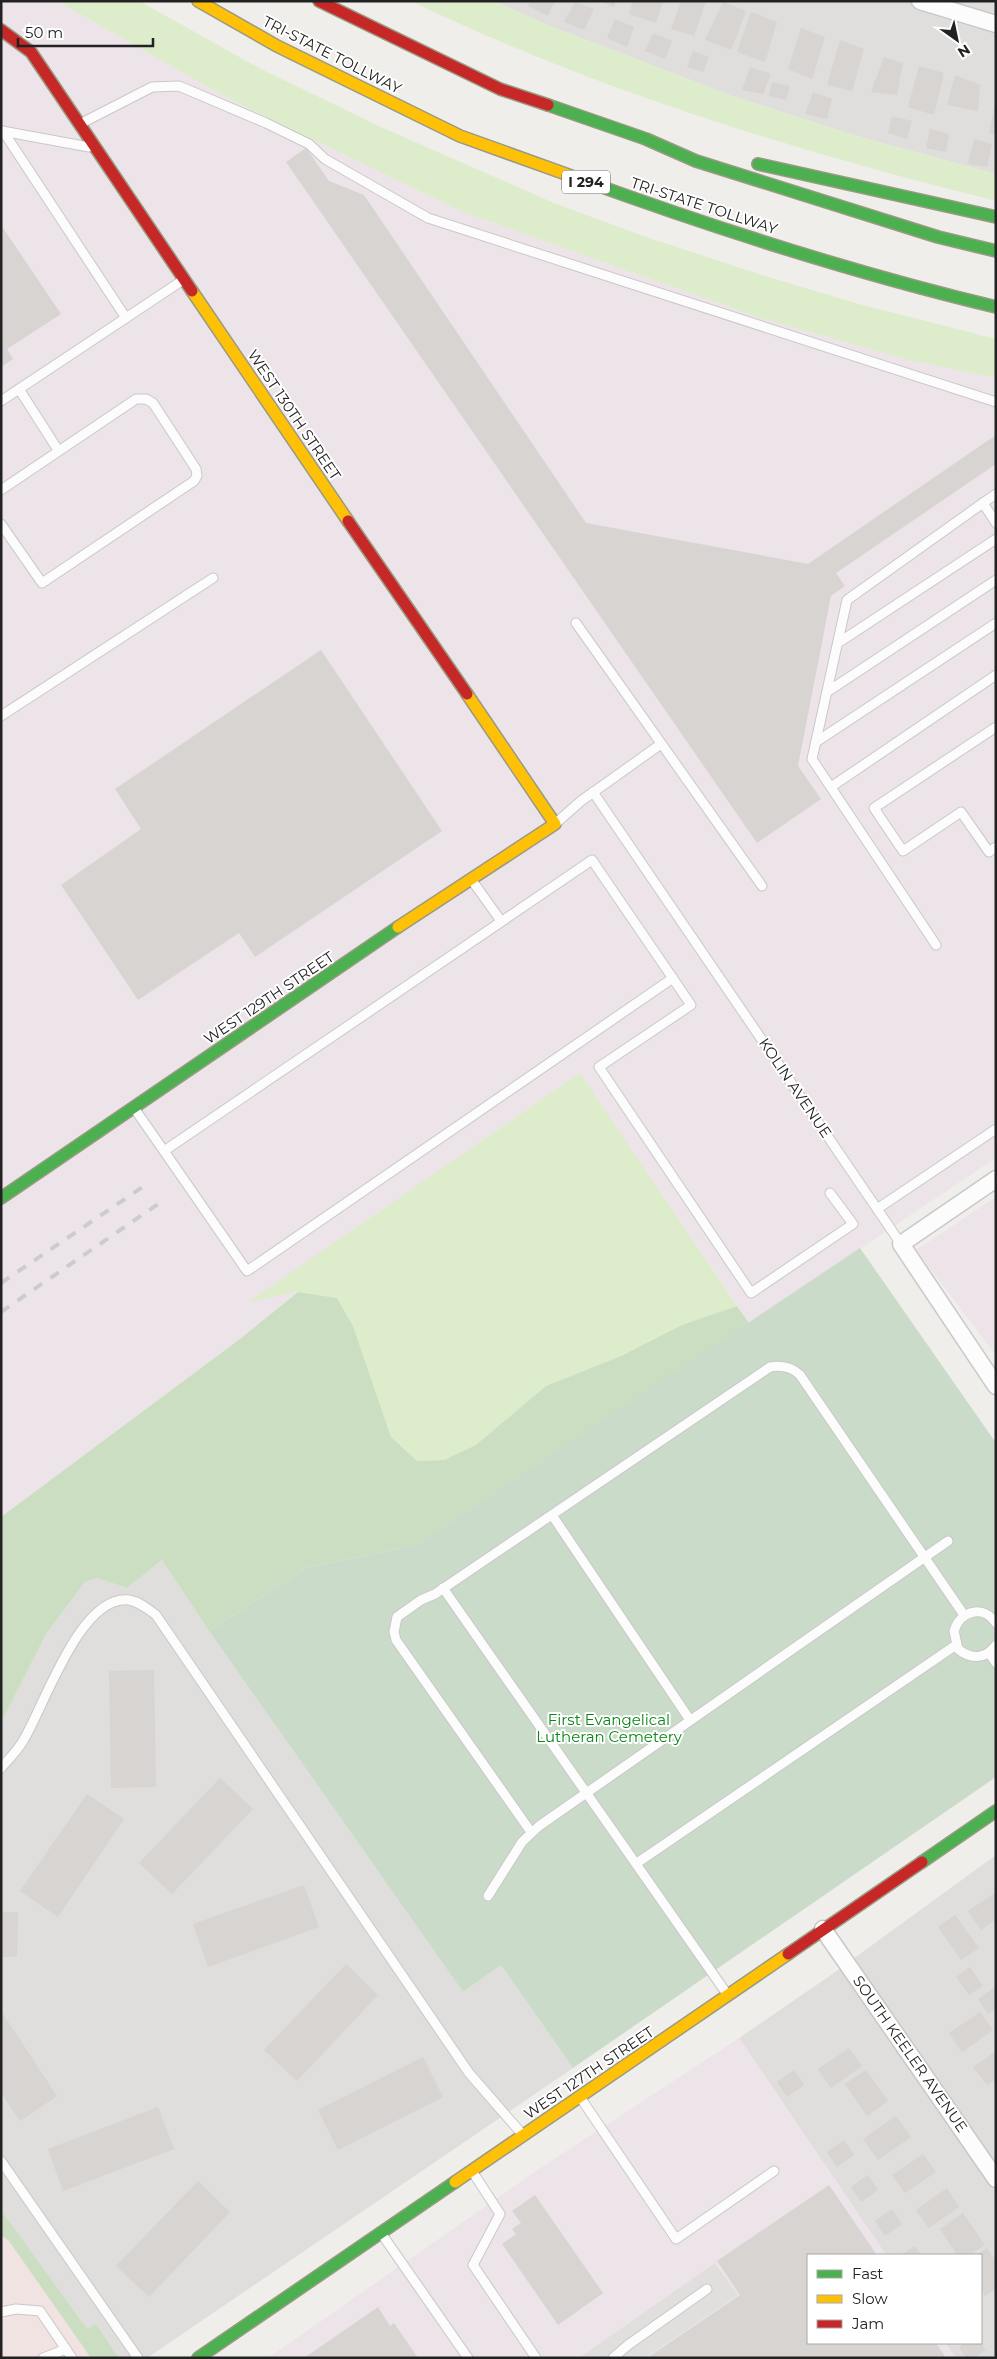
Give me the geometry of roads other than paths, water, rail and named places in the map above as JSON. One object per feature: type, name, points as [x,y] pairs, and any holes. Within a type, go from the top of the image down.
[{"type":"main road","name":"TRI-STATE TOLLWAY","points":[[198,1],[277,46],[460,136],[659,208],[903,285],[996,307]]},
{"type":"main road","points":[[319,1],[500,89],[646,139],[696,161],[938,237],[996,251]]},
{"type":"main road","name":"WEST 130TH STREET","points":[[1,30],[31,52],[555,824]]},
{"type":"main road","points":[[646,139],[714,154]]},
{"type":"main road","points":[[743,160],[996,216]]},
{"type":"main road","name":"WEST 129TH STREET","points":[[1,1198],[471,878],[555,824]]},
{"type":"main road","name":"WEST 127TH STREET","points":[[198,2358],[996,1811]]},
{"type":"street","points":[[920,1],[996,24]]},
{"type":"street","points":[[901,1244],[996,1180]]},
{"type":"street","name":"KOLIN AVENUE","points":[[901,1244],[996,1386]]},
{"type":"street","name":"SOUTH KEELER AVENUE","points":[[823,1929],[996,2179]]},
{"type":"lane","points":[[79,124],[152,87],[179,86],[266,123],[309,144],[326,159],[428,218],[996,402]]},
{"type":"lane","points":[[2,131],[95,148]]},
{"type":"lane","points":[[2,131],[126,318]]},
{"type":"lane","points":[[1,401],[184,280]]},
{"type":"lane","points":[[19,389],[58,450]]},
{"type":"lane","points":[[1,490],[136,399],[146,399],[153,403],[196,469],[197,476],[194,482],[42,583],[1,524]]},
{"type":"lane","points":[[936,944],[812,759],[847,600],[996,494]]},
{"type":"lane","points":[[983,503],[996,523]]},
{"type":"lane","points":[[838,643],[996,539]]},
{"type":"lane","points":[[1,716],[212,578]]},
{"type":"lane","points":[[827,692],[996,580]]},
{"type":"lane","points":[[576,623],[762,886]]},
{"type":"lane","points":[[816,742],[996,623]]},
{"type":"lane","points":[[831,786],[996,675]]},
{"type":"lane","points":[[996,727],[874,808],[903,851],[961,812],[989,852],[996,847]]},
{"type":"lane","points":[[555,824],[593,792],[661,744]]},
{"type":"lane","name":"KOLIN AVENUE","points":[[593,792],[901,1244]]},
{"type":"lane","points":[[164,1151],[592,860],[691,1005],[599,1067],[751,1293],[853,1224],[830,1193]]},
{"type":"lane","points":[[471,878],[501,921]]},
{"type":"lane","points":[[134,1108],[247,1271],[673,978]]},
{"type":"lane","points":[[877,1209],[996,1129]]},
{"type":"lane","points":[[531,1832],[396,1640],[394,1632],[397,1617],[552,1515],[770,1367],[779,1365],[796,1370],[800,1375],[964,1615]]},
{"type":"lane","points":[[552,1515],[690,1720]]},
{"type":"lane","points":[[488,1896],[509,1861],[531,1832],[948,1542]]},
{"type":"lane","points":[[443,1588],[637,1863],[728,1996]]},
{"type":"lane","points":[[1,1768],[23,1742],[66,1653],[94,1614],[120,1600],[131,1600],[142,1604],[156,1615],[469,2073],[523,2136]]},
{"type":"lane","points":[[996,1623],[990,1616],[979,1612],[964,1615],[956,1624],[954,1631],[956,1645],[962,1652],[970,1656],[977,1657],[989,1653],[996,1645]]},
{"type":"lane","points":[[637,1863],[956,1645]]},
{"type":"lane","points":[[989,1653],[996,1662]]},
{"type":"lane","points":[[580,2097],[676,2238],[774,2171]]},
{"type":"lane","points":[[1,2161],[138,2358]]},
{"type":"lane","points":[[472,2171],[500,2214],[473,2265],[536,2358]]},
{"type":"lane","points":[[381,2233],[468,2358]]},
{"type":"lane","points":[[613,2358],[628,2345],[707,2289]]},
{"type":"lane","points":[[1,2312],[16,2309],[40,2311],[72,2358]]},
{"type":"lane","points":[[43,2358],[66,2349]]},
{"type":"railway","points":[[1,1283],[147,1184]]},
{"type":"railway","points":[[1,1312],[161,1202]]},
{"type":"park label","name":"First Evangelical Lutheran Cemetery","points":[[609,1728]]}]
